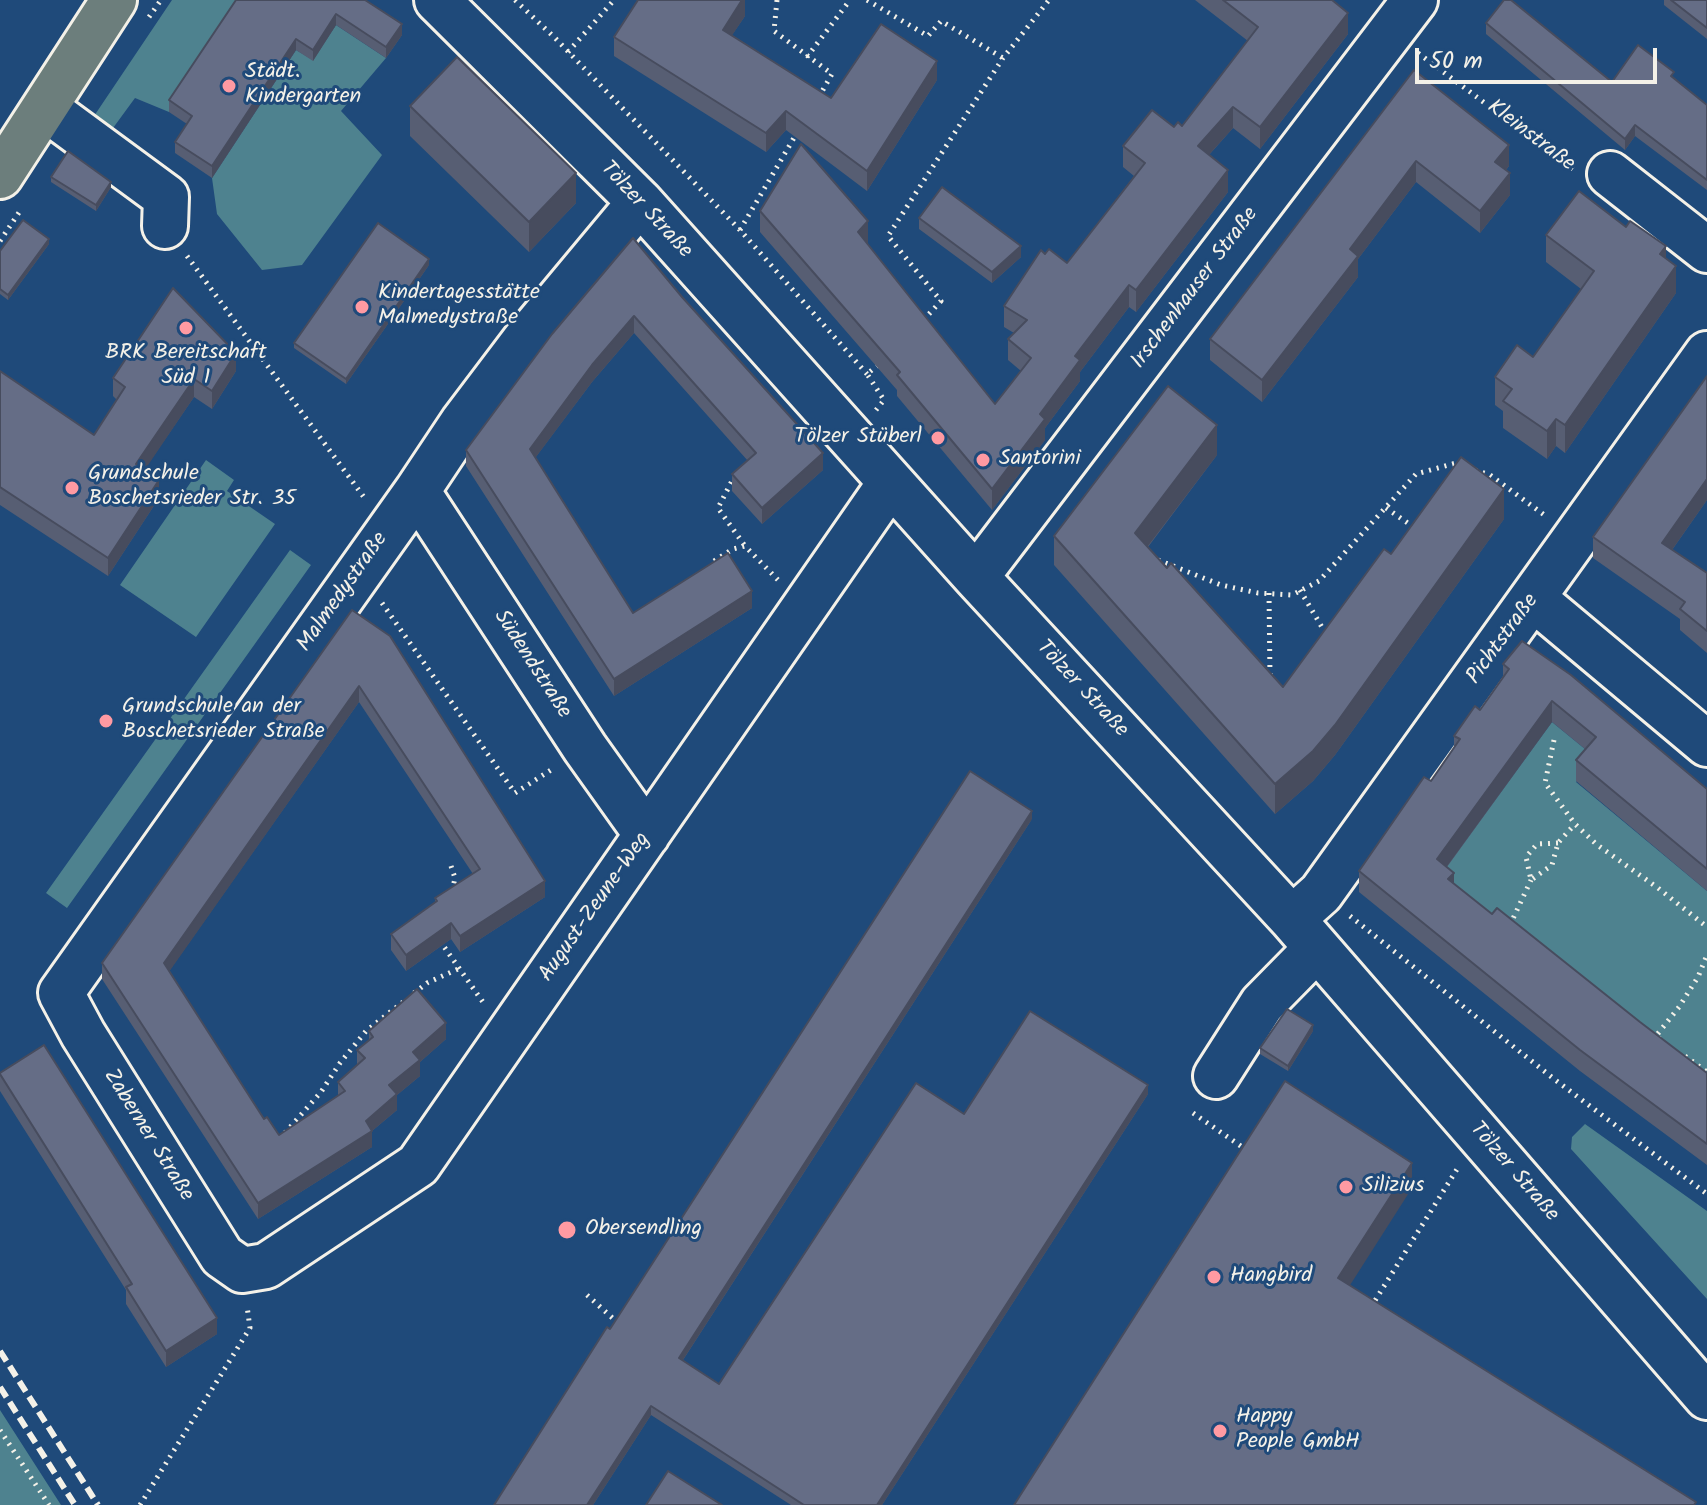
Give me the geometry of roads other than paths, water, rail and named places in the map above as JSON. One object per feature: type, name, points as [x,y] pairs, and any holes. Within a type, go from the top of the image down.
[{"type":"main road","points":[[0,176],[114,0]]},
{"type":"street","name":"Tölzer Straße","points":[[437,0],[640,202],[976,577],[1310,920],[1479,1134],[1707,1397]]},
{"type":"street","name":"Irschenhauser Straße","points":[[976,577],[1398,12]]},
{"type":"street","points":[[45,108],[166,197],[165,226]]},
{"type":"street","points":[[1610,174],[1707,250]]},
{"type":"street","name":"Malmedystraße","points":[[61,993],[463,422],[525,340],[640,202]]},
{"type":"street","name":"Pichtstraße","points":[[1216,1076],[1310,920],[1707,354]]},
{"type":"street","name":"August-Zeune-Weg","points":[[242,1270],[266,1266],[418,1165],[891,482]]},
{"type":"street","name":"Südendstraße","points":[[417,491],[585,748],[647,835]]},
{"type":"street","points":[[1534,599],[1707,744]]},
{"type":"street","name":"Zaberner Straße","points":[[61,993],[83,1034],[222,1256],[242,1270]]},
{"type":"railway","points":[[0,1351],[98,1505]]},
{"type":"railway","points":[[0,1387],[75,1505]]},
{"type":"place","name":"Städt. Kindergarten","points":[[229,86]]},
{"type":"place","name":"Kindertagesstätte Malmedystraße","points":[[362,307]]},
{"type":"place","name":"BRK Bereitschaft Süd 1","points":[[186,328]]},
{"type":"place","name":"Tölzer Stüberl","points":[[938,438]]},
{"type":"place","name":"Santorini","points":[[983,460]]},
{"type":"place","name":"Grundschule Boschetsrieder Str. 35","points":[[72,488]]},
{"type":"place","name":"Grundschule an der Boschetsrieder Straße","points":[[106,721]]},
{"type":"place","name":"Silizius","points":[[1346,1187]]},
{"type":"place","name":"Obersendling","points":[[567,1230]]},
{"type":"place","name":"Hangbird","points":[[1214,1277]]},
{"type":"place","name":"Happy People GmbH","points":[[1220,1431]]}]
